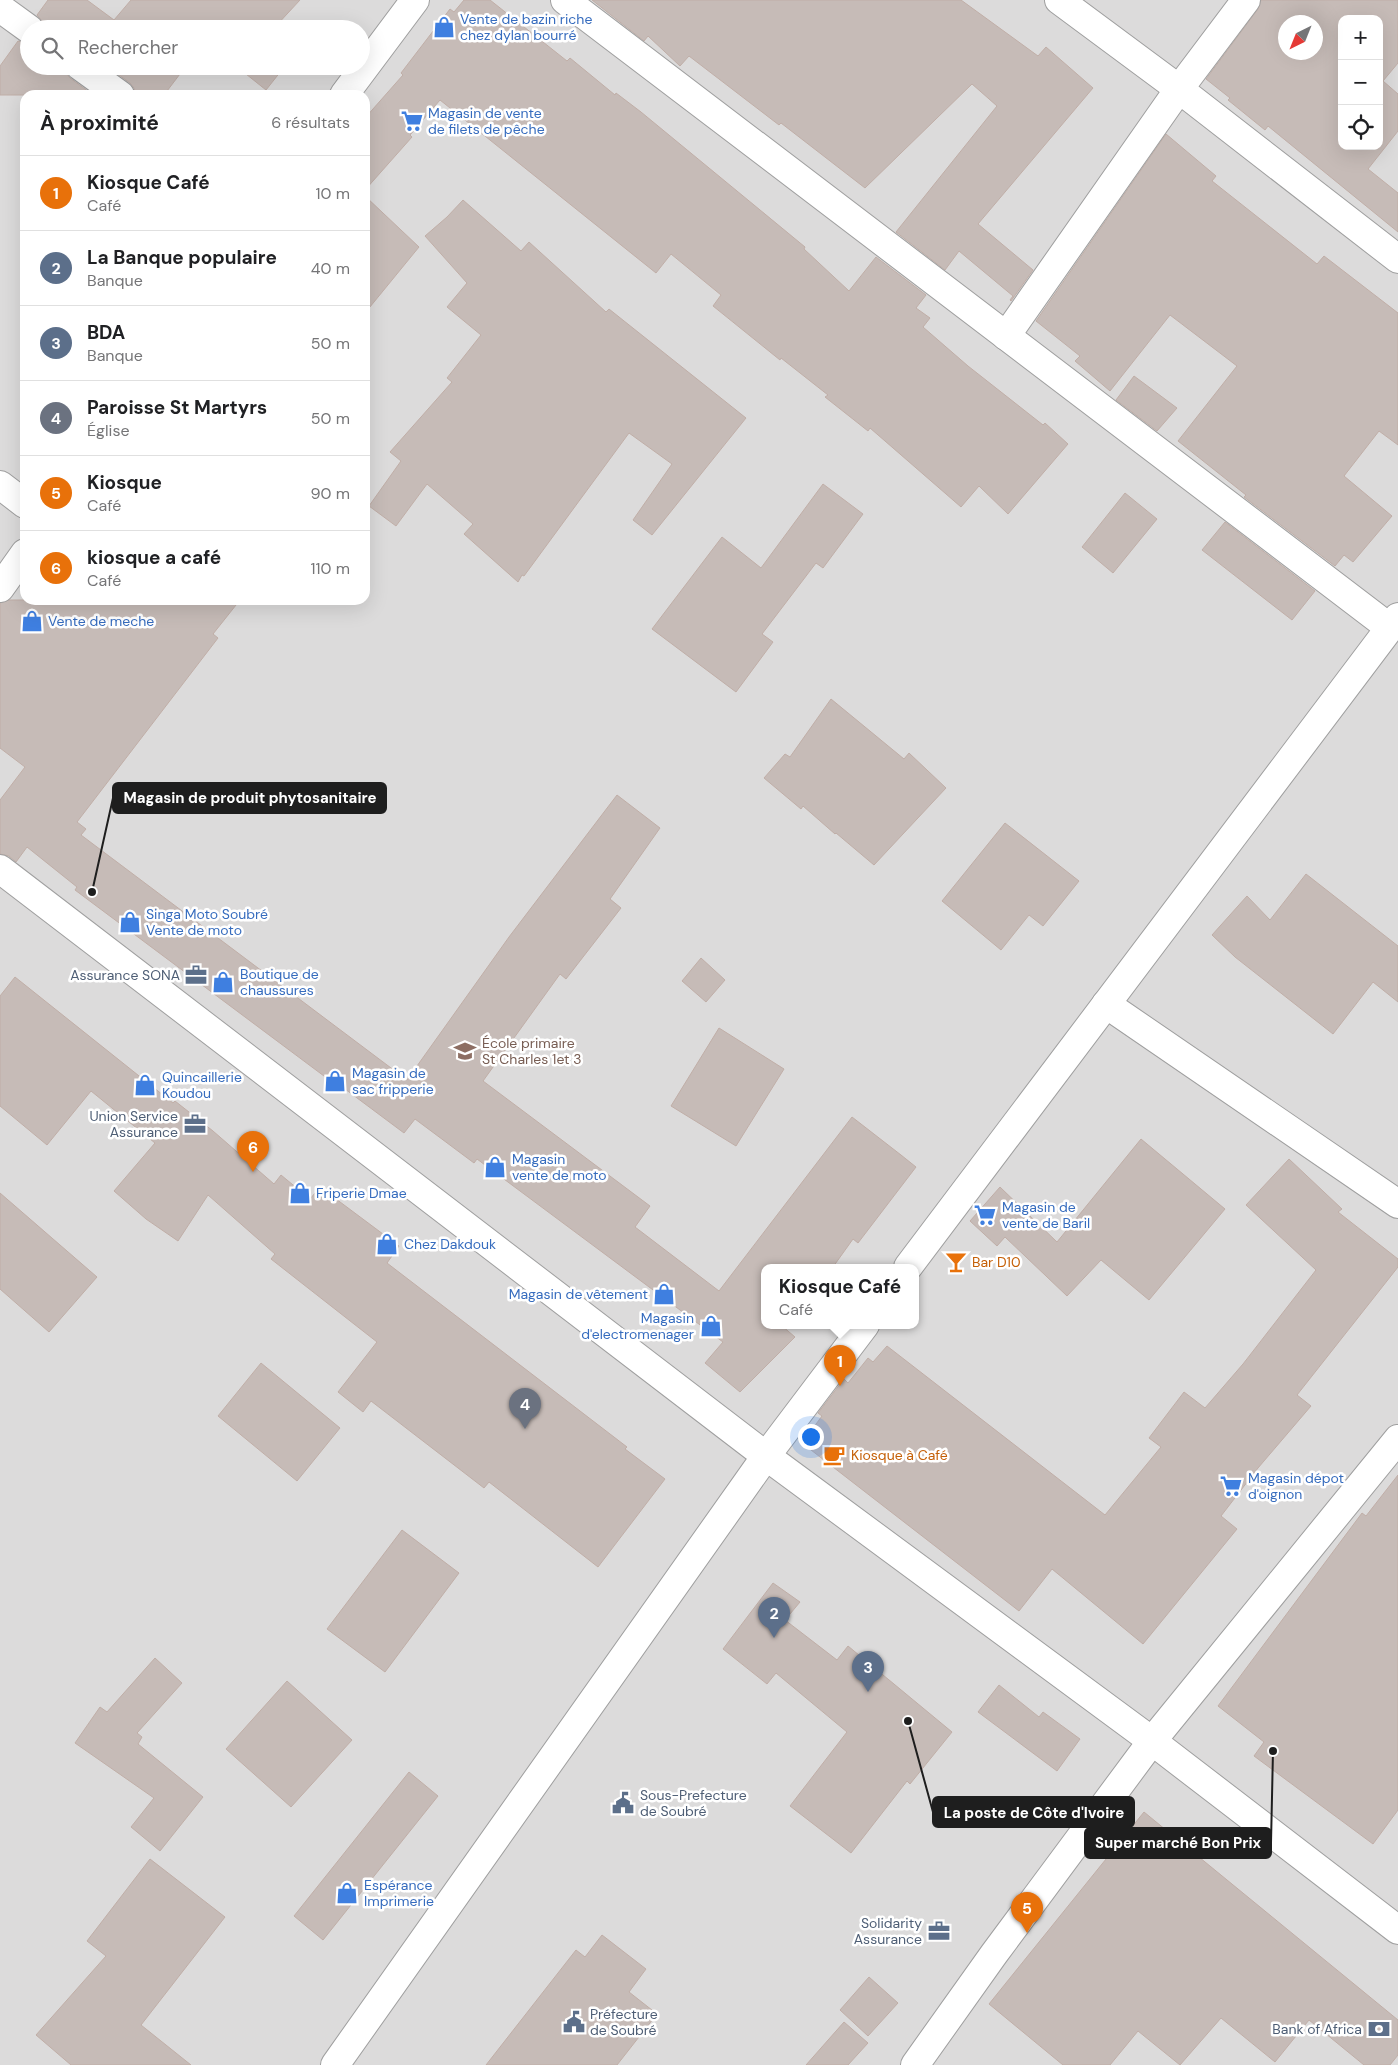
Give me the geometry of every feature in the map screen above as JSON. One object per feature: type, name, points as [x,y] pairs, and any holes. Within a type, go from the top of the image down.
[{"type":"street","points":[[370,60],[414,0]]},
{"type":"street","points":[[565,0],[1006,336],[1394,623],[910,1264]]},
{"type":"street","points":[[1059,0],[1179,89],[1398,259]]},
{"type":"street","points":[[1006,336],[1179,89],[1246,0]]},
{"type":"street","points":[[0,8],[20,22]]},
{"type":"street","points":[[92,75],[113,90]]},
{"type":"street","points":[[348,90],[359,75]]},
{"type":"street","points":[[0,485],[20,500]]},
{"type":"street","points":[[0,588],[20,560]]},
{"type":"street","points":[[0,869],[766,1456],[1152,1741],[1398,1930]]},
{"type":"street","points":[[1106,1004],[1398,1204]]},
{"type":"street","points":[[335,2065],[766,1456],[862,1329]]},
{"type":"street","points":[[916,2065],[994,1954],[1152,1741],[1398,1439]]},
{"type":"shaded area","points":[[0,0],[1398,0],[1398,2065],[0,2065]]},
{"type":"building","points":[[48,0],[87,0],[114,20],[41,20],[37,15]]},
{"type":"building","points":[[131,0],[300,0],[281,20],[114,20]]},
{"type":"building","points":[[464,0],[490,0],[567,61],[570,58],[615,95],[616,93],[641,112],[805,247],[804,249],[849,291],[876,257],[926,295],[916,308],[930,318],[923,327],[968,366],[1043,425],[1045,423],[1068,444],[1008,514],[979,486],[961,507],[870,428],[868,431],[825,397],[828,395],[781,358],[780,360],[713,306],[721,295],[671,254],[656,273],[440,100],[410,135],[412,137],[370,184],[370,112],[403,75],[401,73],[450,9],[454,12]]},
{"type":"building","points":[[592,0],[961,0],[1038,56],[1046,47],[1093,88],[978,224],[1033,270],[1011,301],[1013,296],[959,251],[945,270],[896,232],[997,106],[972,84],[865,188],[781,123],[779,125],[689,56],[680,66],[648,36],[644,41]]},
{"type":"building","points":[[1261,0],[1398,0],[1398,63],[1383,81],[1383,15],[1338,15],[1338,150],[1383,150],[1368,169],[1398,193],[1398,232],[1268,126],[1265,130],[1228,100],[1230,98],[1206,79],[1258,9]]},
{"type":"building","points":[[18,41],[20,42],[20,75],[68,75],[86,90],[20,90],[20,95],[0,95],[0,66]]},
{"type":"building","points":[[119,75],[179,75],[168,90],[134,90],[130,83]]},
{"type":"building","points":[[247,75],[278,75],[266,90]]},
{"type":"building","points":[[1383,81],[1398,94],[1398,131],[1383,150]]},
{"type":"building","points":[[1166,134],[1216,176],[1212,181],[1317,264],[1324,256],[1398,313],[1398,445],[1379,431],[1344,476],[1392,516],[1353,562],[1344,555],[1335,566],[1244,497],[1246,495],[1178,441],[1237,366],[1170,315],[1110,391],[1075,361],[1080,356],[1036,321]]},
{"type":"building","points":[[463,200],[521,251],[529,242],[606,312],[609,309],[746,418],[652,535],[633,520],[672,464],[629,433],[518,582],[464,534],[473,524],[427,484],[396,526],[370,507],[401,461],[390,452],[452,382],[447,378],[481,335],[447,307],[467,283],[425,236]]},
{"type":"building","points":[[370,201],[419,247],[370,307]]},
{"type":"building","points":[[1134,376],[1177,408],[1157,431],[1116,400]]},
{"type":"building","points":[[823,484],[863,514],[823,568],[816,563],[762,634],[773,642],[736,692],[652,629],[722,537],[761,568]]},
{"type":"building","points":[[1125,493],[1157,519],[1113,573],[1082,547]]},
{"type":"building","points":[[1225,522],[1315,591],[1292,620],[1202,550]]},
{"type":"building","points":[[9,600],[20,600],[20,605],[236,605],[213,634],[218,638],[77,822],[86,829],[81,835],[407,1080],[509,937],[617,795],[660,828],[610,899],[621,908],[566,979],[560,974],[483,1081],[650,1206],[635,1227],[719,1291],[852,1117],[916,1167],[858,1243],[853,1239],[835,1264],[761,1264],[761,1329],[786,1329],[795,1337],[740,1392],[705,1363],[723,1342],[477,1159],[474,1163],[415,1119],[404,1133],[337,1083],[336,1085],[75,890],[77,887],[27,847],[16,862],[9,856],[0,854],[0,800],[25,767],[0,748],[0,603]]},
{"type":"building","points":[[831,699],[904,759],[909,753],[946,788],[874,865],[803,806],[801,809],[764,778],[785,754],[790,757]]},
{"type":"building","points":[[1005,823],[1079,881],[1043,926],[1029,915],[1001,950],[942,901]]},
{"type":"building","points":[[1306,874],[1398,946],[1398,1002],[1373,982],[1333,1034],[1235,957],[1212,935],[1247,896],[1270,920]]},
{"type":"building","points":[[701,958],[725,980],[706,1002],[682,981]]},
{"type":"building","points":[[15,977],[173,1103],[175,1101],[213,1131],[274,1184],[281,1175],[310,1199],[320,1187],[399,1246],[387,1263],[627,1447],[625,1449],[665,1479],[598,1567],[489,1482],[484,1488],[371,1401],[363,1412],[338,1392],[377,1342],[271,1259],[275,1254],[208,1195],[178,1241],[146,1219],[114,1191],[155,1143],[91,1091],[47,1145],[0,1106],[0,996]]},
{"type":"building","points":[[719,1028],[784,1069],[736,1146],[671,1106]]},
{"type":"building","points":[[1141,1139],[1225,1209],[1149,1300],[1101,1260],[1067,1296],[1005,1237],[997,1246],[970,1221],[1000,1187],[1057,1242]]},
{"type":"building","points":[[1289,1159],[1342,1209],[1338,1212],[1398,1259],[1398,1267],[1297,1395],[1311,1406],[1258,1468],[1221,1516],[1237,1529],[1143,1644],[1052,1569],[1019,1611],[802,1443],[822,1416],[818,1413],[844,1379],[848,1383],[868,1358],[873,1362],[887,1346],[1105,1515],[1161,1447],[1149,1438],[1184,1392],[1205,1408],[1243,1364],[1316,1270],[1246,1205]]},
{"type":"building","points":[[0,1193],[97,1277],[49,1332],[0,1289]]},
{"type":"building","points":[[261,1363],[340,1428],[297,1481],[218,1416]]},
{"type":"building","points":[[1398,1475],[1398,1810],[1373,1844],[1254,1756],[1264,1742],[1218,1706],[1362,1513],[1366,1516]]},
{"type":"building","points":[[402,1530],[459,1573],[385,1672],[327,1629]]},
{"type":"building","points":[[773,1583],[800,1602],[785,1620],[837,1660],[848,1646],[952,1732],[910,1784],[907,1781],[851,1853],[790,1806],[847,1732],[776,1673],[767,1684],[723,1649]]},
{"type":"building","points":[[155,1658],[182,1683],[137,1733],[142,1737],[138,1744],[203,1797],[160,1851],[131,1827],[154,1798],[75,1743],[100,1707],[107,1712]]},
{"type":"building","points":[[287,1681],[352,1740],[291,1807],[226,1749]]},
{"type":"building","points":[[999,1685],[1039,1717],[1043,1712],[1080,1739],[1057,1771],[978,1712]]},
{"type":"building","points":[[409,1772],[438,1796],[323,1940],[294,1916]]},
{"type":"building","points":[[1144,1812],[1398,2020],[1398,2055],[1390,2065],[1364,2065],[1309,2020],[1275,2062],[1221,2018],[1180,2065],[1138,2031],[1110,2065],[1063,2065],[989,2004]]},
{"type":"building","points":[[150,1859],[225,1917],[141,2025],[191,2065],[71,2065],[36,2035],[106,1956],[87,1941]]},
{"type":"building","points":[[602,1935],[646,1969],[629,1992],[657,2014],[617,2065],[486,2065],[576,1950],[585,1957]]},
{"type":"building","points":[[869,1977],[898,2003],[868,2036],[840,2010]]},
{"type":"building","points":[[844,2022],[868,2043],[848,2065],[806,2065]]},
{"type":"place","name":"Vente de bazin riche chez dylan bourré","points":[[444,27]]},
{"type":"place","name":"Magasin de vente de filets de pêche","points":[[412,121]]},
{"type":"place","name":"Vente de meche","points":[[32,621]]},
{"type":"place","name":"Magasin de produit phytosanitaire","points":[[92,892]]},
{"type":"place","name":"Singa Moto Soubré Vente de moto","points":[[130,922]]},
{"type":"place","name":"Assurance SONA","points":[[196,975]]},
{"type":"place","name":"Boutique de chaussures","points":[[223,982]]},
{"type":"place","name":"École primaire St Charles 1et 3","points":[[465,1051]]},
{"type":"place","name":"Magasin de sac fripperie","points":[[335,1081]]},
{"type":"place","name":"Quincaillerie Koudou","points":[[145,1085]]},
{"type":"place","name":"Union Service Assurance","points":[[195,1124]]},
{"type":"place","name":"Magasin vente de moto","points":[[495,1167]]},
{"type":"place","name":"kiosque a café","points":[[253,1172]]},
{"type":"place","name":"Friperie Dmae","points":[[300,1193]]},
{"type":"place","name":"Magasin de vente de Baril","points":[[985,1215]]},
{"type":"place","name":"Chez Dakdouk","points":[[387,1244]]},
{"type":"place","name":"Bar D10","points":[[956,1262]]},
{"type":"place","name":"Magasin de vêtement","points":[[664,1294]]},
{"type":"place","name":"Magasin d'electromenager","points":[[711,1326]]},
{"type":"place","name":"Kiosque Café","points":[[840,1386]]},
{"type":"place","name":"Paroisse St Martyrs","points":[[525,1429]]},
{"type":"place","name":"Kiosque à Café","points":[[834,1455]]},
{"type":"place","name":"Magasin dépot d'oignon","points":[[1231,1486]]},
{"type":"place","name":"La Banque populaire","points":[[774,1638]]},
{"type":"place","name":"BDA","points":[[868,1692]]},
{"type":"place","name":"La poste de Côte d'Ivoire","points":[[908,1721]]},
{"type":"place","name":"Super marché Bon Prix","points":[[1273,1751]]},
{"type":"place","name":"Sous-Prefecture de Soubré","points":[[623,1803]]},
{"type":"place","name":"Espérance Imprimerie","points":[[347,1893]]},
{"type":"place","name":"Solidarity Assurance","points":[[939,1931]]},
{"type":"place","name":"Kiosque","points":[[1027,1933]]},
{"type":"place","name":"Préfecture de Soubré","points":[[574,2022]]},
{"type":"place","name":"Bank of Africa","points":[[1379,2029]]}]
